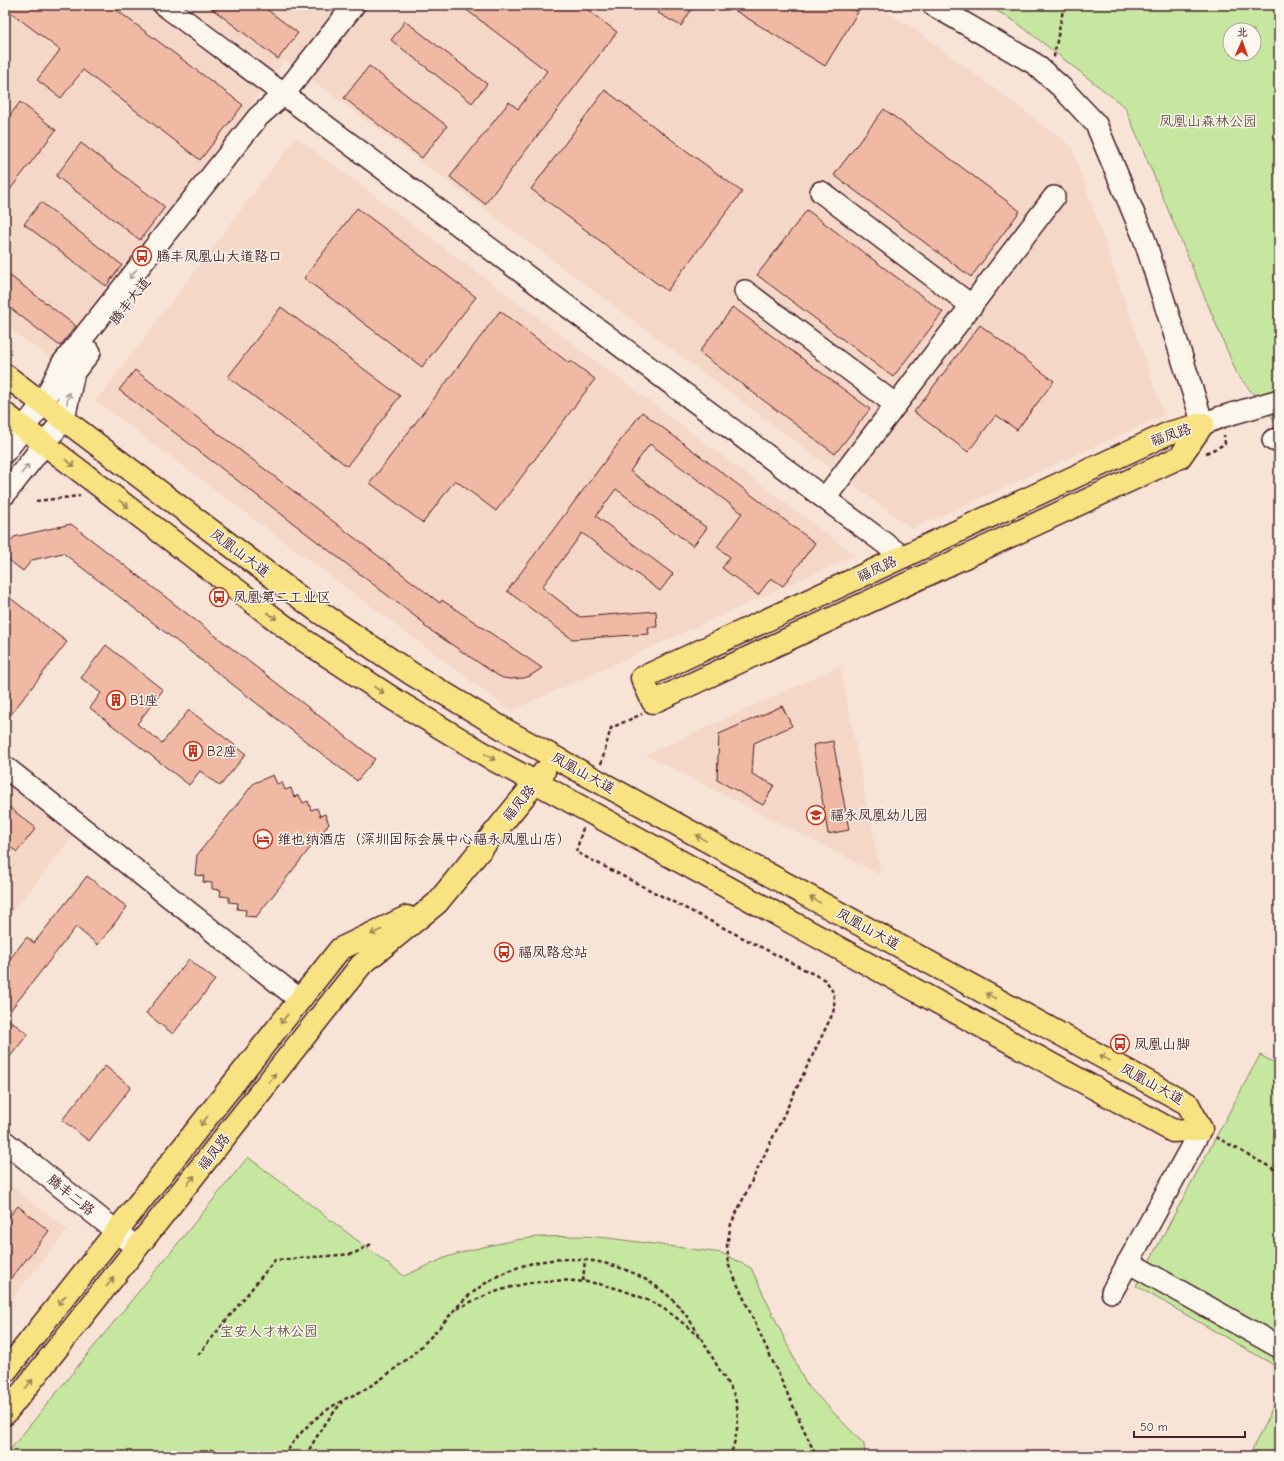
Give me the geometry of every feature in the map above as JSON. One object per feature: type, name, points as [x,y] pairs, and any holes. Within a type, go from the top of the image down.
[{"type":"main road","name":"凤凰山大道","points":[[5,375],[315,610],[412,674],[555,758],[1188,1104],[1201,1129]]},
{"type":"main road","points":[[5,414],[296,635],[395,700],[452,735],[535,782],[1173,1131],[1201,1129]]},
{"type":"main road","name":"福凤路","points":[[1203,424],[1180,457],[653,702],[642,678],[1169,433],[1203,424]]},
{"type":"main road","name":"福凤路","points":[[5,1414],[361,965],[437,903],[555,758]]},
{"type":"main road","name":"福凤路","points":[[5,1372],[340,949],[437,903]]},
{"type":"street","points":[[164,5],[903,557]]},
{"type":"street","name":"腾丰大道","points":[[5,452],[43,403],[62,364],[258,117],[284,94],[354,5]]},
{"type":"street","points":[[933,5],[1035,64],[1061,87],[1096,124],[1144,238],[1203,424],[1221,417],[1279,400]]},
{"type":"street","name":"腾丰大道","points":[[5,494],[64,419],[74,372],[268,126],[284,94]]},
{"type":"street","points":[[821,192],[972,306]]},
{"type":"street","points":[[825,498],[1054,197]]},
{"type":"street","points":[[745,291],[896,405]]},
{"type":"street","points":[[5,767],[300,1000]]},
{"type":"street","points":[[1112,1292],[1201,1129]]},
{"type":"street","name":"腾丰二路","points":[[5,1142],[137,1248]]},
{"type":"street","points":[[1128,1262],[1279,1347]]},
{"type":"path","points":[[36,501],[80,496]]},
{"type":"path","points":[[576,852],[825,980],[830,986],[834,995],[835,1004],[833,1013],[731,1224],[727,1245],[729,1266],[816,1456]]},
{"type":"path","points":[[1201,1129],[1279,1172]]},
{"type":"path","points":[[198,1355],[275,1260],[353,1254],[373,1243]]},
{"type":"path","points":[[284,1456],[292,1442],[307,1426],[325,1411],[366,1389],[404,1362],[422,1346],[453,1311],[476,1290],[491,1280],[513,1269],[536,1262],[560,1258],[585,1259],[615,1266],[632,1272],[654,1285],[673,1300],[685,1314],[702,1340],[734,1396],[738,1419],[735,1442],[730,1456]]},
{"type":"path","points":[[583,1281],[585,1259]]},
{"type":"path","points":[[453,1311],[477,1298],[502,1289],[542,1281],[583,1281],[609,1286],[660,1307],[682,1322],[702,1340]]},
{"type":"path","points":[[306,1456],[314,1440],[328,1419],[344,1400]]},
{"type":"path","points":[[206,1456],[211,1450],[224,1456]]},
{"type":"shaded area","points":[[5,5],[874,5],[915,29],[1072,147],[1164,415],[912,529],[285,60],[55,363],[5,325]]},
{"type":"shaded area","points":[[296,137],[855,555],[511,711],[96,401]]},
{"type":"shaded area","name":"福永凤凰幼儿园","points":[[840,666],[881,875],[646,755]]},
{"type":"shaded area","points":[[5,783],[73,836],[5,922]]},
{"type":"shaded area","points":[[5,1181],[67,1230],[5,1307]]},
{"type":"green space","name":"凤凰山森林公园","points":[[987,5],[1279,5],[1279,31],[1275,36],[1279,45],[1279,426],[1237,374],[1125,107],[1016,22]]},
{"type":"green space","points":[[1260,1055],[1279,1065],[1279,1368],[1136,1286]]},
{"type":"green space","name":"宝安人才林公园","points":[[248,1157],[404,1276],[447,1257],[470,1250],[515,1240],[538,1237],[585,1236],[608,1238],[722,1253],[751,1268],[806,1384],[864,1444],[865,1456],[5,1456]]},
{"type":"green space","points":[[1279,1395],[1279,1456],[1249,1456]]},
{"type":"building","points":[[5,5],[110,5],[243,105],[200,160],[83,70],[61,98],[37,80],[60,50],[5,8]]},
{"type":"building","points":[[207,5],[261,5],[298,33],[278,59]]},
{"type":"building","points":[[460,5],[581,5],[617,32],[485,204],[450,177],[509,102],[518,109],[547,71]]},
{"type":"building","points":[[662,5],[694,5],[681,26],[658,13]]},
{"type":"building","points":[[726,5],[846,5],[858,12],[825,66]]},
{"type":"building","points":[[405,21],[487,84],[472,103],[391,40]]},
{"type":"building","points":[[369,66],[447,126],[422,158],[344,98]]},
{"type":"building","points":[[605,90],[742,192],[667,291],[531,189]]},
{"type":"building","points":[[20,102],[56,130],[5,196],[5,122]]},
{"type":"building","points":[[884,109],[1020,211],[971,277],[834,175]]},
{"type":"building","points":[[81,143],[165,207],[140,240],[56,176]]},
{"type":"building","points":[[41,202],[122,265],[106,286],[24,224]]},
{"type":"building","points":[[357,208],[476,297],[422,367],[304,278]]},
{"type":"building","points":[[807,210],[943,312],[893,377],[757,275]]},
{"type":"building","points":[[5,272],[76,326],[60,346],[5,304]]},
{"type":"building","points":[[281,307],[400,396],[347,466],[228,377]]},
{"type":"building","points":[[733,307],[870,409],[835,454],[699,352]]},
{"type":"building","points":[[500,311],[569,363],[571,361],[595,379],[496,511],[455,480],[423,523],[370,483]]},
{"type":"building","points":[[980,325],[1054,381],[1017,430],[996,415],[968,452],[914,412]]},
{"type":"building","points":[[135,370],[440,603],[442,600],[542,668],[524,678],[503,678],[424,626],[425,624],[119,390]]},
{"type":"building","points":[[642,412],[815,543],[783,586],[771,578],[758,595],[722,568],[730,557],[717,547],[742,513],[650,444],[630,471],[707,528],[693,546],[616,489],[596,516],[673,574],[660,591],[582,533],[542,587],[580,617],[656,611],[657,627],[648,627],[649,634],[572,639],[507,591]]},
{"type":"building","points":[[71,524],[375,759],[357,781],[63,553],[32,560],[23,571],[5,557],[5,548],[14,537]]},
{"type":"building","points":[[5,594],[67,642],[5,722]]},
{"type":"building","points":[[106,645],[163,690],[137,724],[162,743],[189,710],[246,754],[220,786],[200,771],[189,785],[90,708],[101,693],[81,678]]},
{"type":"building","points":[[782,706],[792,726],[754,743],[752,774],[774,785],[763,805],[717,780],[719,734]]},
{"type":"building","points":[[833,741],[849,830],[828,834],[813,745]]},
{"type":"building","name":"维也纳酒店（深圳国际会展中心福永凤凰山店）","points":[[273,775],[277,784],[282,782],[285,790],[291,788],[294,797],[299,795],[303,803],[308,801],[311,810],[317,808],[320,816],[325,814],[329,824],[256,917],[245,916],[246,910],[237,909],[238,903],[229,902],[229,897],[220,896],[221,890],[212,889],[212,883],[203,882],[204,876],[195,875],[197,855],[254,783]]},
{"type":"building","points":[[5,804],[36,828],[17,852],[5,843]]},
{"type":"building","points":[[87,876],[127,907],[98,945],[76,927],[5,1017],[5,981],[11,973],[5,968],[5,965],[27,937],[34,943]]},
{"type":"building","points":[[189,959],[215,980],[173,1034],[146,1013]]},
{"type":"building","points":[[5,1017],[28,1034],[5,1063]]},
{"type":"building","points":[[105,1066],[131,1087],[89,1141],[62,1120]]},
{"type":"building","points":[[18,1206],[49,1231],[5,1286],[5,1221]]},
{"type":"place","name":"腾丰凤凰山大道路口","points":[[142,256]]},
{"type":"place","name":"凤凰第二工业区","points":[[219,597]]},
{"type":"place","name":"B1座","points":[[116,700]]},
{"type":"place","name":"B2座","points":[[193,751]]},
{"type":"place","name":"福永凤凰幼儿园","points":[[816,815]]},
{"type":"place","name":"维也纳酒店（深圳国际会展中心福永凤凰山店）","points":[[263,839]]},
{"type":"place","name":"福凤路总站","points":[[504,952]]},
{"type":"place","name":"凤凰山脚","points":[[1120,1044]]}]
